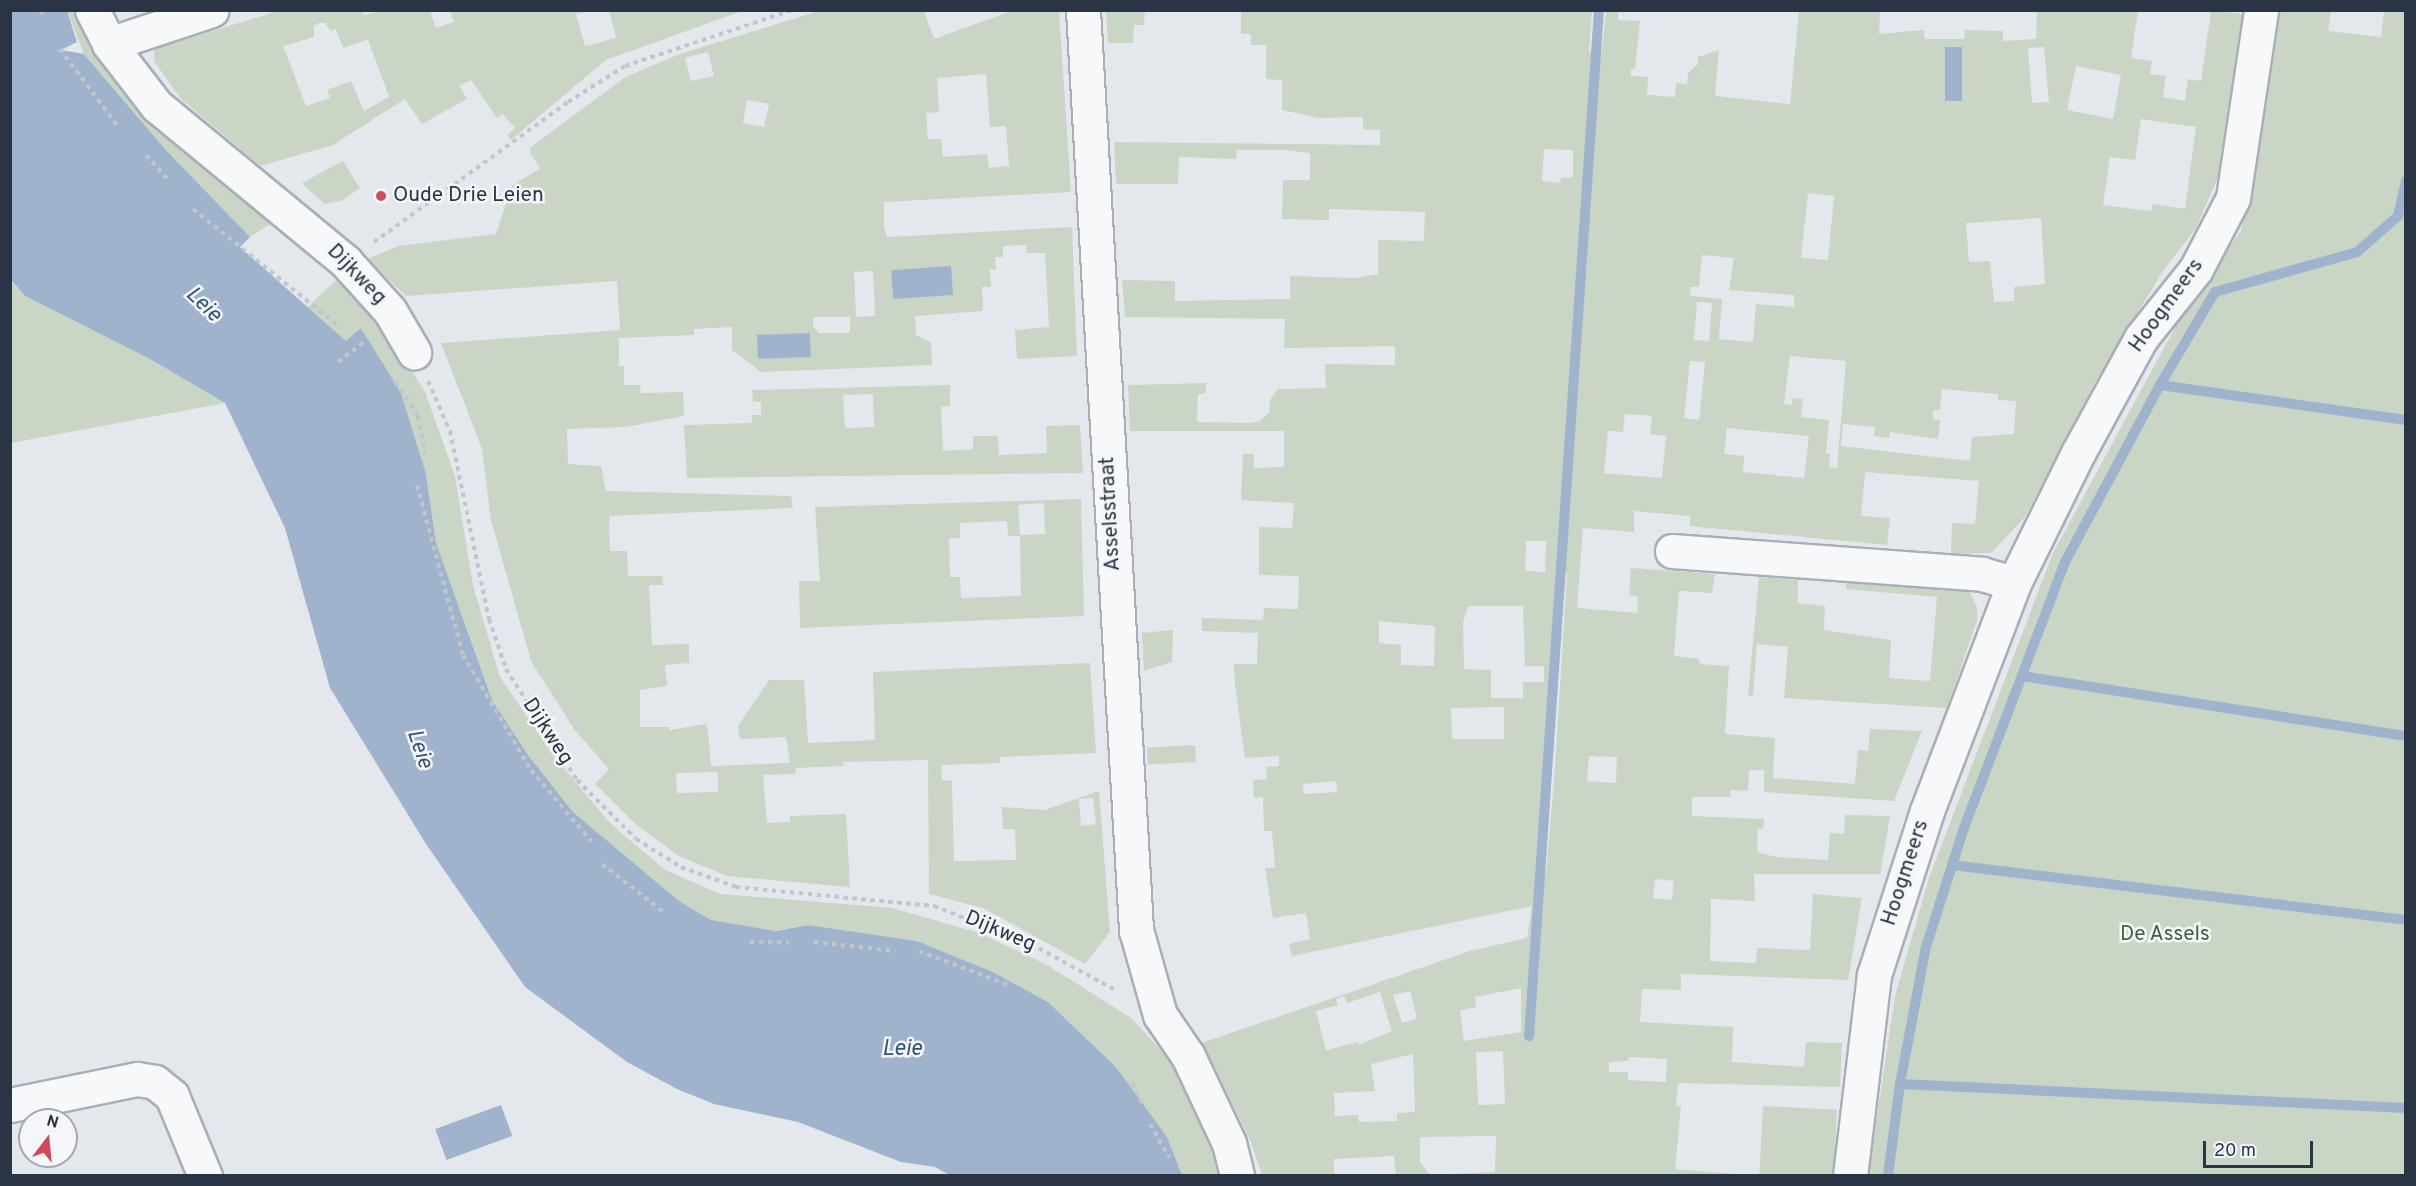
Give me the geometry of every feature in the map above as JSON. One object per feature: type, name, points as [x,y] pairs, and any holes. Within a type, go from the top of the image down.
[{"type":"street","name":"Dijkweg","points":[[92,10],[109,45],[157,106],[345,261],[390,311],[414,352]]},
{"type":"street","points":[[109,45],[212,10]]},
{"type":"street","name":"Asselsstraat","points":[[1083,10],[1136,930],[1160,1015]]},
{"type":"street","name":"Hoogmeers","points":[[1850,1176],[1874,975],[1927,811],[2014,583],[2078,453],[2141,338],[2196,269],[2223,222],[2236,180],[2260,10]]},
{"type":"street","points":[[1672,551],[1982,574],[2014,583]]},
{"type":"street","points":[[1160,1015],[1188,1056],[1229,1143],[1237,1176]]},
{"type":"street","points":[[10,1105],[137,1079],[155,1082],[172,1096],[206,1176]]},
{"type":"path","points":[[345,261],[568,102],[625,66],[792,10]]},
{"type":"path","points":[[60,50],[117,125]]},
{"type":"path","points":[[146,155],[167,178]]},
{"type":"path","points":[[193,209],[340,327]]},
{"type":"path","points":[[338,362],[366,340],[373,349]]},
{"type":"path","name":"Dijkweg","points":[[414,352],[450,430],[489,619],[506,669],[578,780],[636,839],[681,867],[736,887],[934,906],[981,922],[1031,944],[1160,1015]]},
{"type":"path","points":[[392,378],[418,416],[424,454]]},
{"type":"path","points":[[417,484],[463,655],[531,770],[591,841]]},
{"type":"path","points":[[602,864],[666,914]]},
{"type":"path","points":[[750,942],[789,943]]},
{"type":"path","points":[[814,942],[896,951]]},
{"type":"path","points":[[919,951],[1008,985]]},
{"type":"path","points":[[1132,1083],[1143,1105]]},
{"type":"path","points":[[1150,1124],[1170,1158]]},
{"type":"green space","points":[[67,11],[77,11],[159,127],[270,224],[250,237],[165,149],[84,54]]},
{"type":"green space","points":[[278,11],[362,11],[364,15],[381,11],[430,11],[436,28],[454,22],[450,11],[589,11],[576,14],[585,46],[616,38],[609,11],[742,11],[606,60],[511,140],[507,135],[515,128],[503,114],[497,118],[471,80],[459,86],[467,99],[422,124],[405,99],[333,145],[260,166],[180,98],[154,61],[154,49]],"holes":[[[325,23],[331,31],[336,29],[343,48],[368,39],[389,97],[364,111],[351,81],[327,90],[330,98],[306,106],[283,46],[314,37],[314,26]]]},
{"type":"green space","points":[[819,11],[924,11],[934,39],[1011,11],[1059,11],[1071,192],[884,202],[884,226],[887,237],[1072,227],[1077,356],[1017,359],[1015,330],[1049,327],[1045,253],[1027,253],[1026,245],[1003,246],[1003,257],[995,257],[996,269],[990,270],[991,287],[982,287],[983,311],[915,316],[916,335],[931,343],[932,365],[761,372],[732,350],[732,327],[694,329],[694,335],[619,338],[619,366],[624,366],[624,385],[640,385],[641,393],[683,392],[684,416],[625,427],[567,429],[568,464],[601,466],[606,491],[791,496],[793,508],[609,516],[610,551],[627,551],[628,576],[662,576],[663,585],[649,585],[652,645],[689,644],[689,663],[665,665],[667,686],[640,690],[640,727],[669,727],[670,730],[705,724],[708,729],[711,766],[790,763],[786,737],[740,739],[738,726],[769,680],[804,680],[808,743],[875,740],[873,672],[1090,663],[1096,753],[999,757],[1001,763],[941,765],[942,780],[952,781],[954,861],[1016,860],[1015,829],[1003,829],[1002,807],[1045,810],[1099,791],[1110,932],[1085,964],[983,908],[929,894],[928,760],[843,762],[844,766],[796,768],[795,774],[763,775],[767,823],[790,822],[790,816],[846,814],[850,887],[727,876],[679,856],[635,824],[595,784],[609,769],[574,729],[531,661],[491,520],[482,449],[441,343],[620,330],[617,281],[406,296],[367,259],[399,246],[496,234],[512,186],[540,168],[530,152],[531,147],[627,76],[680,54]],"holes":[[[708,52],[714,76],[691,81],[685,58]],[[986,74],[990,127],[1006,126],[1009,166],[989,168],[987,154],[943,157],[941,139],[928,139],[926,113],[939,112],[937,78]],[[747,100],[769,104],[764,127],[743,123]],[[873,271],[875,316],[856,317],[854,272]],[[813,317],[850,317],[850,333],[819,333],[813,326]],[[718,772],[718,792],[677,793],[676,773]],[[1093,798],[1096,824],[1081,826],[1079,799]]]},
{"type":"green space","points":[[1106,11],[1145,11],[1144,25],[1134,25],[1133,43],[1108,43]]},
{"type":"green space","points":[[1241,11],[1592,11],[1589,51],[1602,52],[1606,11],[1618,11],[1618,20],[1640,21],[1635,69],[1631,69],[1631,76],[1648,77],[1647,95],[1675,97],[1676,83],[1687,84],[1688,73],[1698,64],[1698,57],[1719,50],[1715,96],[1790,104],[1799,11],[1880,11],[1879,34],[1924,30],[1925,39],[1964,39],[1965,30],[2003,31],[2003,41],[2036,39],[2037,11],[2138,11],[2131,58],[2152,61],[2150,74],[2166,76],[2163,97],[2185,101],[2188,79],[2201,81],[2211,11],[2245,14],[2220,173],[2195,230],[2165,268],[2095,382],[2025,517],[1991,553],[1951,554],[1952,523],[1975,524],[1979,481],[1865,472],[1861,516],[1890,518],[1887,545],[1690,526],[1690,516],[1634,511],[1634,532],[1583,528],[1577,608],[1637,613],[1638,597],[1629,595],[1631,568],[1715,574],[1712,593],[1679,591],[1674,656],[1699,659],[1700,664],[1729,666],[1725,734],[1775,738],[1773,778],[1855,784],[1858,750],[1868,751],[1870,729],[1922,731],[1894,801],[1764,792],[1764,770],[1749,770],[1748,791],[1730,790],[1731,797],[1692,797],[1692,816],[1764,819],[1763,829],[1758,829],[1757,852],[1776,857],[1828,860],[1830,833],[1844,834],[1845,815],[1890,816],[1880,874],[1754,874],[1755,901],[1711,899],[1710,961],[1756,963],[1757,948],[1810,950],[1813,894],[1862,898],[1848,980],[1681,974],[1681,990],[1642,989],[1640,1022],[1733,1027],[1732,1062],[1804,1067],[1806,1042],[1842,1043],[1840,1087],[1678,1083],[1676,1106],[1681,1107],[1675,1169],[1747,1175],[1430,1175],[1396,1175],[1394,1156],[1334,1159],[1334,1175],[1262,1175],[1251,1142],[1202,1043],[1470,951],[1527,938],[1532,906],[1292,956],[1289,944],[1310,939],[1306,913],[1273,918],[1265,868],[1275,868],[1272,831],[1264,831],[1263,797],[1254,798],[1253,780],[1267,779],[1266,767],[1279,766],[1279,756],[1245,758],[1235,685],[1234,664],[1257,664],[1258,633],[1202,631],[1202,618],[1263,620],[1264,608],[1298,609],[1299,576],[1259,575],[1259,527],[1292,528],[1294,503],[1241,500],[1243,454],[1254,454],[1254,468],[1284,467],[1284,431],[1130,431],[1128,385],[1206,383],[1206,393],[1198,394],[1197,422],[1250,423],[1260,421],[1269,413],[1270,400],[1278,389],[1326,388],[1325,364],[1395,365],[1395,346],[1284,348],[1285,319],[1125,317],[1122,280],[1175,281],[1175,301],[1290,299],[1290,276],[1356,278],[1378,274],[1378,240],[1424,241],[1425,212],[1329,209],[1329,220],[1282,219],[1283,180],[1310,180],[1310,153],[1285,150],[1237,150],[1236,159],[1179,157],[1178,184],[1116,184],[1114,142],[1380,145],[1380,130],[1363,129],[1363,117],[1320,118],[1282,110],[1282,80],[1266,79],[1266,45],[1251,45],[1251,34],[1241,34]],"holes":[[[2044,47],[2049,102],[2032,103],[2028,48]],[[2076,66],[2121,75],[2113,119],[2067,110]],[[2141,119],[2196,127],[2185,209],[2153,204],[2151,211],[2103,205],[2110,157],[2135,160]],[[1544,149],[1573,150],[1573,177],[1561,178],[1560,183],[1542,181]],[[1808,193],[1834,196],[1828,260],[1801,258]],[[2041,218],[2045,284],[2014,287],[2014,301],[1994,302],[1990,261],[1969,262],[1966,223]],[[1702,255],[1734,258],[1729,290],[1794,295],[1794,307],[1756,304],[1753,342],[1719,339],[1722,299],[1690,296],[1691,287],[1699,287]],[[1697,302],[1712,303],[1709,341],[1694,340]],[[1790,356],[1846,361],[1837,468],[1829,467],[1830,454],[1826,453],[1829,420],[1801,417],[1803,399],[1793,398],[1792,405],[1784,404]],[[1690,361],[1705,362],[1699,420],[1684,418]],[[1942,389],[1998,394],[1998,400],[2016,401],[2014,434],[1972,437],[1970,461],[1841,446],[1843,424],[1875,427],[1874,436],[1889,438],[1890,432],[1938,439],[1940,420],[1933,419],[1933,410],[1940,410]],[[1625,414],[1652,416],[1650,434],[1666,436],[1662,478],[1604,473],[1608,431],[1623,432]],[[1727,428],[1809,436],[1804,478],[1743,472],[1744,456],[1724,454]],[[1526,541],[1546,541],[1545,572],[1525,571]],[[1556,573],[1567,574],[1546,873],[1535,875]],[[1468,606],[1523,606],[1525,666],[1544,666],[1544,682],[1523,682],[1523,698],[1491,698],[1491,670],[1464,669],[1463,623]],[[1379,621],[1435,626],[1434,666],[1401,665],[1401,645],[1379,643]],[[1504,707],[1504,739],[1452,739],[1451,708]],[[1589,756],[1617,757],[1616,783],[1587,781]],[[1336,781],[1337,792],[1304,794],[1303,784]],[[1655,879],[1674,881],[1672,900],[1653,898]],[[1521,988],[1521,1032],[1464,1041],[1460,1010],[1476,1007],[1475,997]],[[1410,991],[1417,1018],[1402,1023],[1393,995]],[[1380,992],[1392,1031],[1359,1045],[1358,1042],[1326,1050],[1316,1011],[1338,1005],[1336,999],[1344,996],[1347,1003]],[[1503,1051],[1505,1104],[1478,1105],[1476,1052]],[[1413,1054],[1415,1112],[1397,1113],[1397,1121],[1359,1122],[1358,1115],[1335,1116],[1334,1093],[1375,1091],[1371,1064]],[[1629,1057],[1667,1059],[1666,1082],[1628,1080],[1628,1072],[1609,1072],[1609,1062],[1628,1061]],[[1496,1136],[1495,1172],[1430,1175],[1420,1162],[1420,1137]]]},
{"type":"green space","name":"De Assels","points":[[2280,11],[2331,11],[2328,31],[2381,37],[2384,11],[2405,11],[2405,1175],[1868,1176],[1895,996],[1929,878],[2053,553],[2185,309],[2241,231]]},
{"type":"green space","points":[[343,161],[360,188],[343,200],[324,204],[302,183]]},
{"type":"green space","points":[[343,273],[385,327],[425,392],[455,476],[473,585],[500,677],[553,755],[610,823],[665,870],[721,894],[892,908],[980,933],[1049,966],[1131,1018],[1172,1062],[1204,1117],[1225,1175],[1182,1175],[1167,1137],[1116,1067],[1048,1002],[993,972],[917,941],[808,925],[773,931],[711,920],[679,901],[573,812],[528,755],[492,700],[436,543],[426,474],[362,328],[347,342],[308,307]]},
{"type":"green space","points":[[10,280],[25,296],[150,359],[225,403],[11,443]]},
{"type":"green space","points":[[950,385],[950,406],[941,407],[943,451],[973,449],[973,436],[998,436],[999,455],[1047,453],[1046,426],[1080,425],[1083,473],[687,478],[684,425],[752,423],[752,415],[761,415],[761,402],[753,402],[752,390]],"holes":[[[873,394],[874,427],[845,428],[843,395]]]},
{"type":"green space","points":[[1081,499],[1084,616],[800,628],[799,581],[820,581],[815,507]],"holes":[[[1044,503],[1045,534],[1020,535],[1018,505]],[[1007,521],[1008,536],[1020,536],[1021,596],[961,598],[960,577],[950,577],[949,538],[960,538],[960,523]]]},
{"type":"green space","points":[[1759,577],[1798,580],[1798,603],[1825,606],[1824,630],[1891,640],[1889,678],[1930,681],[1937,597],[1846,589],[1847,579],[1968,589],[1977,607],[1977,620],[1947,708],[1784,698],[1788,647],[1757,644],[1753,695],[1748,696]]},
{"type":"green space","points":[[1173,630],[1172,662],[1144,671],[1142,633]]},
{"type":"green space","points":[[1195,745],[1196,762],[1148,764],[1147,748]]},
{"type":"green space","points":[[1763,1106],[1837,1110],[1833,1176],[1759,1175]]},
{"type":"water","name":"Leie","points":[[11,10],[67,11],[77,42],[61,50],[84,54],[165,149],[250,237],[240,247],[346,341],[361,328],[401,393],[426,474],[436,543],[492,700],[528,755],[573,812],[679,901],[711,920],[776,931],[808,925],[917,941],[993,972],[1048,1002],[1116,1067],[1167,1137],[1182,1175],[951,1176],[935,1167],[901,1162],[798,1122],[714,1104],[677,1089],[627,1062],[525,987],[426,844],[330,688],[285,528],[225,403],[150,359],[25,296],[11,280]]},
{"type":"water","points":[[1945,47],[1962,47],[1962,101],[1945,101]]},
{"type":"water","points":[[951,266],[953,295],[893,299],[891,270]]},
{"type":"water","points":[[810,333],[811,357],[758,359],[757,335]]},
{"type":"water","points":[[501,1105],[512,1136],[447,1160],[435,1129]]},
{"type":"waterway","points":[[1529,1036],[1599,10]]},
{"type":"waterway","points":[[2160,385],[2215,292],[2357,252],[2398,216],[2406,181]]},
{"type":"waterway","points":[[1888,1176],[1900,1084],[1926,947],[1964,828],[2065,562],[2160,385],[2406,420]]},
{"type":"waterway","points":[[2022,676],[2406,736]]},
{"type":"waterway","points":[[1952,865],[2406,920]]},
{"type":"waterway","points":[[1900,1084],[2406,1108]]},
{"type":"place","name":"Oude Drie Leien","points":[[381,196]]}]
